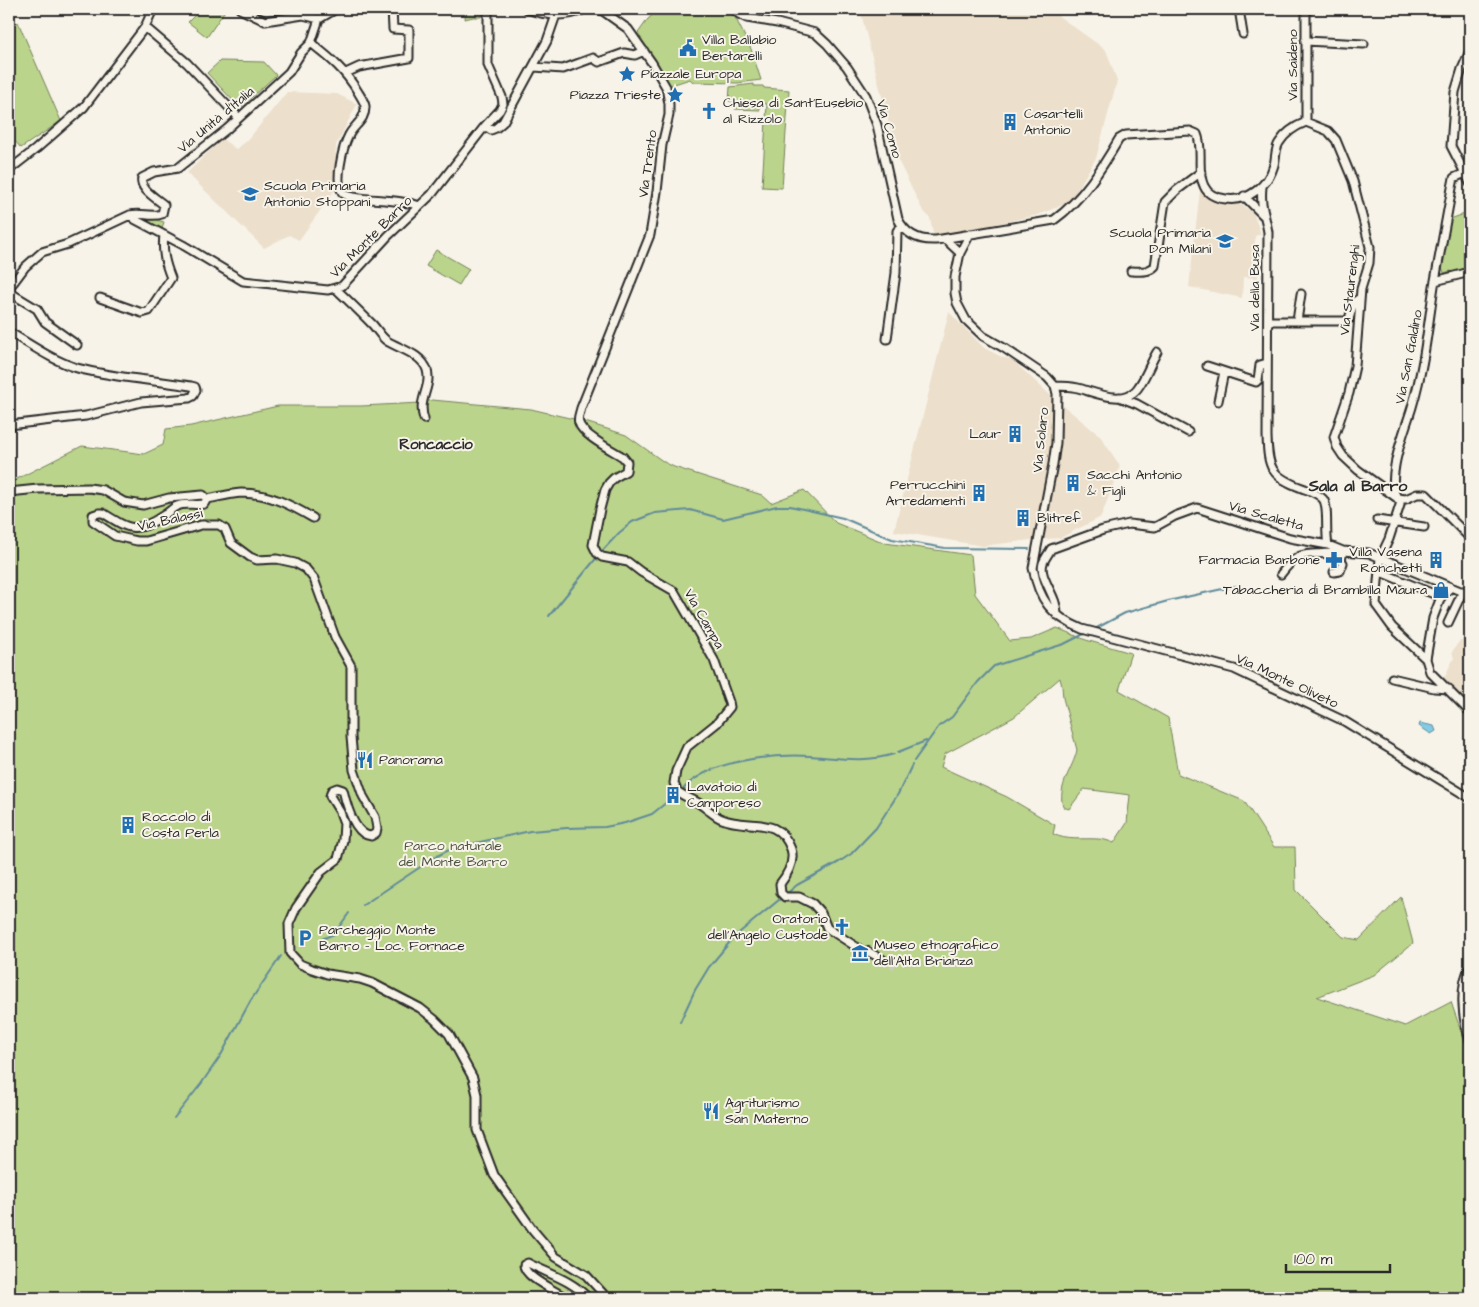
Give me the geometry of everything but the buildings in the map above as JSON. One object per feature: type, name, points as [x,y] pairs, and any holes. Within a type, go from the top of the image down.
[{"type":"street","points":[[9,170],[84,107],[145,27],[153,9]]},
{"type":"street","points":[[240,9],[265,21],[303,15],[319,19],[336,9]]},
{"type":"street","points":[[346,73],[359,67],[409,58],[409,30],[393,29],[392,9]]},
{"type":"street","name":"Via Monte Barro","points":[[130,214],[136,220],[243,281],[328,290],[342,286],[388,236],[432,194],[485,126],[500,110],[503,104],[502,97],[488,65],[488,9]]},
{"type":"street","points":[[527,9],[550,16],[568,14],[583,9]]},
{"type":"street","points":[[534,66],[563,69],[593,58],[599,62],[624,53],[635,55],[644,51],[628,29],[600,9]]},
{"type":"street","name":"Via Como","points":[[734,9],[747,18],[777,23],[816,34],[846,67],[866,96],[877,124],[894,200],[902,226]]},
{"type":"street","points":[[1239,9],[1243,34]]},
{"type":"street","name":"Via Saideno","points":[[1306,9],[1306,122]]},
{"type":"street","points":[[485,126],[491,130],[503,122],[547,41],[556,15]]},
{"type":"street","name":"Via Unità d'Italia","points":[[130,214],[157,216],[162,214],[164,205],[143,187],[142,178],[154,172],[178,168],[239,118],[289,72],[301,53],[311,43],[319,19]]},
{"type":"street","points":[[145,27],[187,63],[239,118]]},
{"type":"street","points":[[1306,42],[1364,44]]},
{"type":"street","points":[[311,43],[346,73],[364,102],[365,111],[360,122],[348,137],[341,158],[340,184],[342,191],[350,197],[399,200],[419,206]]},
{"type":"street","name":"Via Trento","points":[[644,51],[666,87],[669,115],[662,145],[650,235]]},
{"type":"street","points":[[1470,52],[1462,69],[1455,92],[1451,128],[1451,146],[1470,183]]},
{"type":"street","points":[[887,339],[896,273],[897,231],[902,226],[911,235],[924,241],[1054,220],[1066,211],[1087,187],[1119,139],[1126,135],[1146,133],[1190,131],[1197,134],[1200,140],[1201,172],[1204,187],[1210,194],[1218,198],[1230,200],[1254,194],[1269,179],[1275,164],[1279,143],[1296,126],[1306,122]]},
{"type":"street","name":"Via Staurenghi","points":[[1306,122],[1328,131],[1336,140],[1353,181],[1370,247],[1369,263],[1361,289],[1355,366],[1349,393],[1334,436],[1337,447],[1343,456],[1358,470],[1396,498]]},
{"type":"street","points":[[1131,271],[1146,272],[1152,270],[1155,266],[1165,202],[1177,190],[1201,172]]},
{"type":"street","name":"Via San Galdino","points":[[1465,173],[1454,178],[1435,281],[1425,354],[1414,402],[1393,476],[1396,498],[1400,502],[1380,558],[1376,605],[1392,627],[1426,659],[1430,672],[1470,712]]},
{"type":"street","name":"Via della Busa","points":[[1262,187],[1261,200],[1268,232],[1268,462],[1277,476],[1291,484],[1316,493],[1324,500],[1327,509],[1326,529],[1328,545]]},
{"type":"street","points":[[1244,196],[1263,215]]},
{"type":"street","points":[[9,286],[14,283],[25,267],[42,252],[68,244],[130,214]]},
{"type":"street","points":[[970,234],[960,253],[954,293],[966,320],[983,336],[1047,377],[1054,386],[1075,388],[1119,397],[1137,404],[1188,432]]},
{"type":"street","points":[[100,298],[142,314],[149,311],[172,278],[165,263],[162,246],[164,235]]},
{"type":"street","name":"Via Campa","points":[[650,235],[581,408],[578,420],[580,426],[589,435],[627,462],[626,471],[609,483],[602,499],[593,545],[597,553],[602,557],[628,562],[641,572],[674,591],[714,660],[729,702],[730,707],[717,723],[687,747],[676,771],[674,783],[677,791],[723,820],[767,825],[779,831],[785,837],[792,851],[791,864],[780,884],[783,895],[799,897],[813,904],[821,913],[827,928],[858,948]]},
{"type":"street","points":[[945,238],[960,253]]},
{"type":"street","points":[[1435,281],[1470,272]]},
{"type":"street","points":[[336,288],[374,326],[385,340],[416,356],[423,362],[428,380],[421,403],[424,419]]},
{"type":"street","points":[[9,292],[38,309],[45,322],[77,345]]},
{"type":"street","points":[[1297,321],[1301,294]]},
{"type":"street","points":[[1268,321],[1346,321],[1349,319],[1354,302],[1360,298]]},
{"type":"street","points":[[9,332],[65,363],[78,368],[157,382],[192,386],[196,390],[193,396],[189,398],[142,402],[86,416],[61,417],[9,425]]},
{"type":"street","points":[[1119,397],[1129,396],[1136,390],[1157,352]]},
{"type":"street","name":"Via della Busa","points":[[1207,366],[1256,382],[1260,365],[1267,363]]},
{"type":"street","points":[[1218,401],[1224,372]]},
{"type":"street","name":"Via Solaro","points":[[1054,386],[1058,406],[1056,443],[1033,568],[1036,584],[1042,598],[1054,613]]},
{"type":"street","name":"Via Balassi","points":[[9,492],[38,489],[89,488],[103,490],[124,502],[144,505],[170,498],[203,495],[206,499],[204,504],[177,506],[147,526],[140,528],[124,526],[103,513],[94,515],[93,521],[115,536],[137,541],[146,541],[201,525],[219,525],[225,529],[231,543],[250,557],[257,560],[277,560],[295,563],[306,569],[314,579],[328,621],[351,666],[351,737],[354,770],[363,796],[375,817],[377,828],[376,833],[370,836],[362,833],[356,827],[350,814],[343,790],[337,788],[332,790],[330,796],[340,812],[344,823],[343,840],[338,858],[321,872],[296,908],[289,924],[290,953],[300,964],[328,974],[372,983],[420,1008],[449,1034],[473,1078],[477,1095],[477,1130],[494,1175],[533,1230],[556,1257],[586,1275],[607,1298]]},
{"type":"street","points":[[206,499],[242,493],[281,500],[313,518]]},
{"type":"street","points":[[1396,498],[1406,499],[1417,494],[1426,494],[1470,538]]},
{"type":"street","name":"Via Scaletta","points":[[1054,613],[1058,606],[1051,589],[1044,579],[1043,564],[1051,548],[1103,530],[1129,524],[1156,527],[1175,516],[1197,508],[1290,538],[1328,545],[1343,551]]},
{"type":"street","points":[[1377,520],[1424,527]]},
{"type":"street","points":[[1334,572],[1340,571],[1343,563],[1341,560],[1343,551],[1369,553],[1470,595]]},
{"type":"street","name":"Via Scaletta","points":[[1281,574],[1290,561],[1304,553],[1332,554],[1343,551]]},
{"type":"street","points":[[1378,571],[1441,597]]},
{"type":"street","points":[[1426,659],[1433,618],[1441,597],[1451,587]]},
{"type":"street","points":[[1448,623],[1463,591]]},
{"type":"street","name":"Via Monte Oliveto","points":[[1054,613],[1067,623],[1082,629],[1234,669],[1344,721],[1470,798]]},
{"type":"street","points":[[1392,678],[1434,688],[1449,689]]},
{"type":"street","points":[[867,951],[882,959]]},
{"type":"street","points":[[1470,967],[1466,973],[1464,986],[1464,1015],[1470,1039]]},
{"type":"street","points":[[566,1298],[533,1278],[524,1270],[524,1265],[528,1263],[569,1282],[588,1298]]},
{"type":"shaded area","points":[[860,9],[1051,9],[1106,50],[1117,81],[1096,158],[1070,202],[1038,215],[934,237],[930,218],[922,209],[898,160]]},
{"type":"shaded area","points":[[287,92],[337,94],[357,104],[336,145],[334,191],[299,240],[289,235],[264,248],[187,173],[222,139],[236,149],[247,141]]},
{"type":"shaded area","name":"Scuola Primaria Don Milani","points":[[1200,190],[1212,202],[1242,205],[1253,213],[1261,234],[1255,236],[1258,278],[1243,277],[1242,298],[1189,287]]},
{"type":"shaded area","points":[[949,312],[984,348],[1004,358],[1011,359],[1049,394],[1100,436],[1120,466],[1101,517],[1060,538],[983,546],[894,531]]},
{"type":"shaded area","points":[[1470,635],[1470,705],[1443,680],[1454,658],[1452,652],[1458,643]]},
{"type":"green space","points":[[201,9],[226,9],[207,37],[188,22]]},
{"type":"green space","points":[[466,9],[478,9],[481,12],[481,17],[465,19]]},
{"type":"green space","points":[[659,9],[731,9],[751,49],[761,80],[737,83],[693,82],[690,79],[668,86],[653,56],[649,55],[636,36],[648,19]]},
{"type":"green space","points":[[18,22],[61,121],[21,148],[13,139],[9,142],[9,25]]},
{"type":"green space","points":[[220,61],[264,62],[276,75],[240,108],[207,73]]},
{"type":"green space","points":[[754,84],[754,86],[763,86],[764,88],[789,90],[782,188],[762,187],[767,104],[760,103],[760,110],[735,109],[735,102],[729,101],[730,87]]},
{"type":"green space","points":[[1470,212],[1470,266],[1452,273],[1451,271],[1444,273],[1441,264],[1450,219]]},
{"type":"green space","points":[[141,216],[164,222],[162,229],[137,218]]},
{"type":"green space","points":[[436,250],[469,269],[459,285],[426,266]]},
{"type":"green space","name":"Parco naturale del Monte Barro","points":[[432,400],[531,409],[582,421],[626,435],[674,467],[762,495],[771,503],[804,490],[836,523],[885,543],[971,555],[975,594],[1010,641],[1031,639],[1057,628],[1086,640],[1131,653],[1119,690],[1168,718],[1178,774],[1244,801],[1274,847],[1295,847],[1296,890],[1343,937],[1359,940],[1401,897],[1413,943],[1374,975],[1317,997],[1405,1026],[1451,1002],[1470,1057],[1470,1298],[9,1298],[9,483],[82,446],[144,454],[163,445],[166,429],[191,426],[278,406],[361,406],[421,403]],"holes":[[[1060,678],[1063,698],[1077,750],[1062,791],[1063,807],[1069,809],[1084,789],[1130,795],[1127,823],[1114,843],[1100,839],[1064,838],[1053,834],[1055,825],[1007,797],[941,767],[945,754],[1014,717]]]},
{"type":"water","points":[[1420,723],[1434,726],[1436,731],[1431,734],[1419,726]]},
{"type":"waterway","points":[[601,552],[632,522],[655,513],[690,510],[723,519],[777,506],[790,506],[843,518],[892,539],[945,548],[1029,549]]},
{"type":"waterway","points":[[549,616],[598,556]]},
{"type":"waterway","points":[[1093,630],[1125,613],[1236,586]]},
{"type":"waterway","points":[[914,761],[939,726],[952,717],[978,682],[994,666],[1064,644],[1086,633]]},
{"type":"waterway","points":[[898,752],[926,741]]},
{"type":"waterway","points":[[680,792],[693,780],[709,771],[752,759],[783,756],[862,759],[894,754]]},
{"type":"waterway","points":[[680,1022],[695,990],[709,967],[734,937],[797,885],[851,854],[876,828],[898,794],[912,765]]},
{"type":"waterway","points":[[363,905],[437,856],[453,848],[530,831],[605,827],[625,823],[652,814],[677,794]]},
{"type":"waterway","points":[[322,939],[334,934],[349,913]]},
{"type":"waterway","points":[[174,1118],[221,1055],[251,1000],[281,956]]},
{"type":"tunnel","points":[[882,959],[895,966]]},
{"type":"place","name":"Villa Ballabio Bertarelli","points":[[688,48]]},
{"type":"place","name":"Piazzale Europa","points":[[627,74]]},
{"type":"place","name":"Piazza Trieste","points":[[675,95]]},
{"type":"place","name":"Chiesa di Sant'Eusebio al Rizzolo","points":[[709,111]]},
{"type":"place","name":"Casartelli Antonio","points":[[1010,122]]},
{"type":"place","name":"Scuola Primaria Antonio Stoppani","points":[[250,194]]},
{"type":"place","name":"Scuola Primaria Don Milani","points":[[1225,241]]},
{"type":"place","name":"Laur","points":[[1015,434]]},
{"type":"place","name":"Sacchi Antonio & Figli","points":[[1073,483]]},
{"type":"place","name":"Perrucchini Arredamenti","points":[[979,493]]},
{"type":"place","name":"Blitref","points":[[1023,518]]},
{"type":"place","name":"Farmacia Barbone","points":[[1334,560]]},
{"type":"place","name":"Villa Vasena Ronchetti","points":[[1436,560]]},
{"type":"place","name":"Tabaccheria di Brambilla Maura","points":[[1441,590]]},
{"type":"place","name":"Panorama","points":[[365,760]]},
{"type":"place","name":"Lavatoio di Camporeso","points":[[673,795]]},
{"type":"place","name":"Roccolo di Costa Perla","points":[[128,825]]},
{"type":"place","name":"Oratorio dell'Angelo Custode","points":[[842,927]]},
{"type":"place","name":"Parcheggio Monte Barro - Loc. Fornace","points":[[305,938]]},
{"type":"place","name":"Museo etnografico dell'Alta Brianza","points":[[860,953]]},
{"type":"place","name":"Agriturismo San Materno","points":[[711,1111]]},
{"type":"district","name":"Roncaccio","points":[[436,444]]},
{"type":"district","name":"Sala al Barro","points":[[1358,486]]}]
